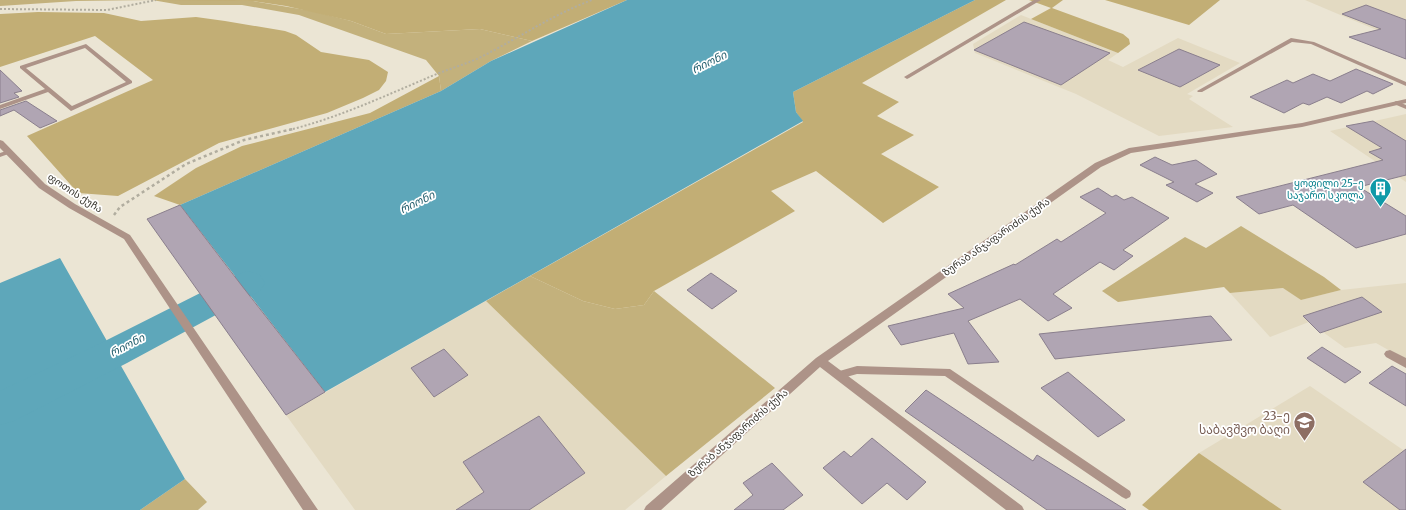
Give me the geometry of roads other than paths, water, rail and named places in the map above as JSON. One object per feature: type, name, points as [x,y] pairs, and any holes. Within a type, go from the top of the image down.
[{"type":"street","name":"ზურაბ ანჯაფარიძის ქუჩა","points":[[651,510],[820,361],[1098,165],[1129,151],[1302,125],[1403,103]]},
{"type":"street","name":"ფოთის ქუჩა","points":[[0,142],[4,154],[42,186],[72,206],[128,237],[311,510]]},
{"type":"street","points":[[1390,354],[1406,364]]},
{"type":"street","points":[[820,361],[1017,510]]},
{"type":"lane","points":[[907,78],[1038,0]]},
{"type":"lane","points":[[1200,91],[1291,40],[1312,43],[1406,84]]},
{"type":"lane","points":[[86,46],[130,82],[71,109],[49,90],[22,67],[86,46]]},
{"type":"lane","points":[[0,107],[49,90]]},
{"type":"lane","points":[[839,375],[857,370],[947,372],[1126,494]]},
{"type":"water","points":[[627,0],[975,0],[793,92],[796,112],[803,121],[325,392],[180,205],[441,91],[491,61]]},
{"type":"water","points":[[60,258],[185,479],[140,510],[0,510],[0,283]]},
{"type":"waterway","name":"რიონი","points":[[0,409],[114,353],[248,283]]},
{"type":"place","name":"ყოფილი 25-ე საჯარო სკოლა","points":[[1380,208]]},
{"type":"place","name":"23-ე საბავშვო ბაღი","points":[[1305,442]]}]
